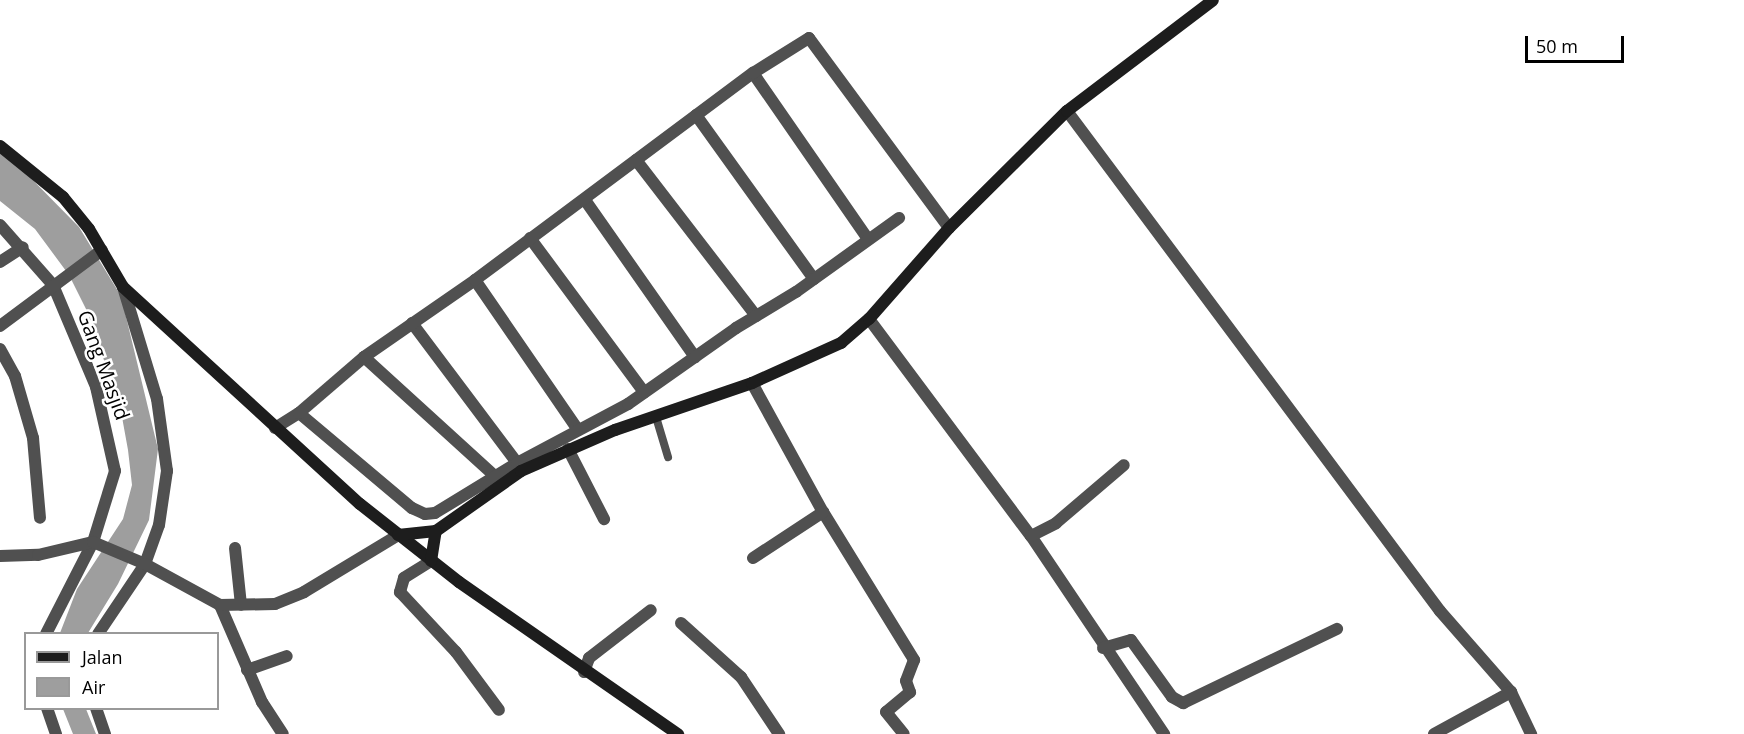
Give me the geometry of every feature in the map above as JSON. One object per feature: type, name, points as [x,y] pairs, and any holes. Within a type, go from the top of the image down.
[{"type":"street","points":[[0,556],[38,555],[98,544],[142,563],[220,605],[275,604],[304,592],[398,535],[440,528],[521,471],[568,449],[752,383],[841,343],[869,319],[949,228],[1066,111],[1213,0]]},
{"type":"street","points":[[275,428],[299,413],[364,357],[585,200],[753,73],[809,38],[949,228]]},
{"type":"street","points":[[753,73],[868,239]]},
{"type":"street","points":[[1066,111],[1440,611],[1511,692],[1531,734]]},
{"type":"street","points":[[696,115],[814,279]]},
{"type":"street","points":[[0,146],[63,197],[123,287],[275,428],[431,561],[670,732]]},
{"type":"street","points":[[636,160],[756,316]]},
{"type":"street","points":[[585,200],[695,357]]},
{"type":"street","points":[[299,413],[412,508],[425,514],[435,513],[517,463],[644,392],[814,279],[899,218]]},
{"type":"street","name":"Gang Masjid","points":[[0,225],[58,281],[96,387],[111,439],[115,471],[98,544],[47,632]]},
{"type":"street","points":[[530,238],[644,392]]},
{"type":"street","points":[[0,262],[22,247]]},
{"type":"street","points":[[0,326],[100,251]]},
{"type":"street","points":[[475,280],[578,430]]},
{"type":"street","points":[[99,632],[142,563],[159,525],[167,471],[157,399],[123,287]]},
{"type":"street","points":[[869,319],[1031,537],[1103,648],[1164,734]]},
{"type":"street","points":[[412,323],[517,463]]},
{"type":"street","points":[[0,349],[15,376],[33,438],[41,493],[40,518]]},
{"type":"street","points":[[364,357],[495,476]]},
{"type":"street","points":[[752,383],[823,512],[914,660],[906,681],[910,692],[886,712],[904,734]]},
{"type":"street","points":[[568,449],[604,519]]},
{"type":"street","points":[[1031,537],[1056,523],[1124,465]]},
{"type":"street","points":[[753,558],[823,512]]},
{"type":"street","points":[[435,513],[440,528],[431,561],[404,578],[400,592],[456,652],[499,710]]},
{"type":"street","points":[[235,548],[241,605]]},
{"type":"street","points":[[220,605],[247,670],[283,734]]},
{"type":"street","points":[[584,672],[589,658],[651,610]]},
{"type":"street","points":[[681,623],[741,677],[779,734]]},
{"type":"street","points":[[1103,648],[1131,640],[1172,697],[1183,703],[1337,629]]},
{"type":"street","points":[[247,670],[287,656]]},
{"type":"street","points":[[1434,734],[1511,692]]},
{"type":"street","points":[[48,710],[56,734]]},
{"type":"street","points":[[97,710],[105,734]]},
{"type":"lane","points":[[656,417],[668,457]]},
{"type":"water","points":[[0,153],[15,162],[79,227],[121,296],[158,449],[149,520],[118,584],[89,632],[60,632],[77,589],[123,519],[132,485],[120,406],[86,309],[69,275],[35,229],[0,201]]},
{"type":"water","points":[[63,710],[86,710],[96,734],[73,734]]}]
